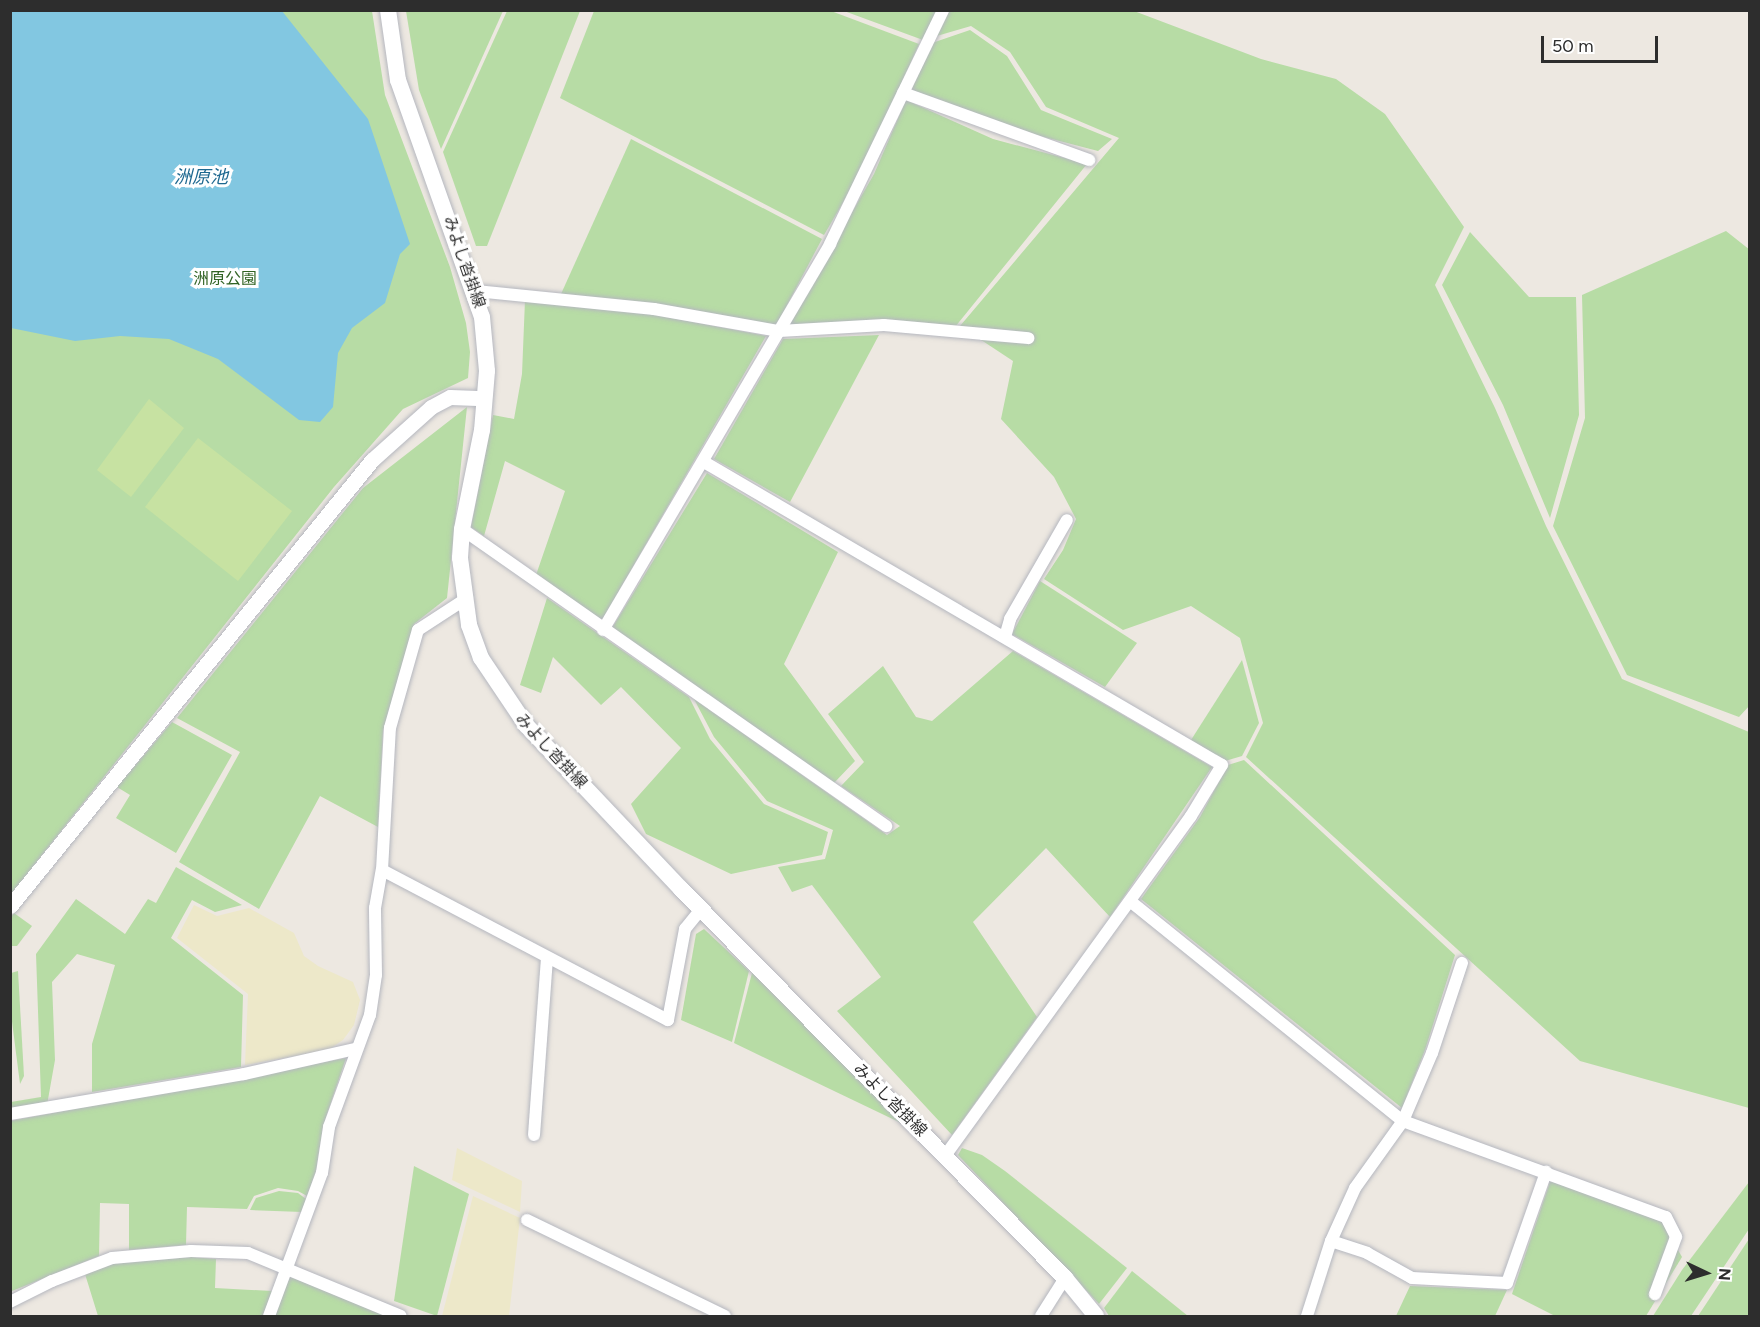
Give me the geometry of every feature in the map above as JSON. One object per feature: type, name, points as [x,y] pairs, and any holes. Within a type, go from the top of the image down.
[{"type":"main road","name":"みよし沓掛線","points":[[388,10],[398,80],[414,131],[476,291],[486,345],[484,398],[462,529],[464,600],[481,658],[502,695],[526,725],[701,909],[1065,1278],[1096,1317]]},
{"type":"street","points":[[603,630],[780,331],[869,170],[943,10]]},
{"type":"street","points":[[903,93],[1089,160]]},
{"type":"street","points":[[476,291],[654,309],[780,331],[884,325],[1028,338]]},
{"type":"street","points":[[10,906],[372,460],[431,407],[450,397],[484,398]]},
{"type":"street","points":[[704,462],[1222,765],[1191,816],[945,1156]]},
{"type":"street","points":[[1005,637],[1010,619],[1067,520]]},
{"type":"street","points":[[462,529],[603,630],[886,826]]},
{"type":"street","points":[[269,1317],[322,1173],[329,1127],[355,1049],[370,1015],[376,975],[375,908],[382,870],[390,728],[418,630],[464,600]]},
{"type":"street","points":[[382,870],[668,1020],[685,928],[701,909]]},
{"type":"street","points":[[1130,902],[1403,1121],[1666,1216],[1676,1237],[1655,1294]]},
{"type":"street","points":[[534,1136],[547,958]]},
{"type":"street","points":[[1307,1317],[1331,1241],[1355,1188],[1403,1121],[1432,1053],[1462,963]]},
{"type":"street","points":[[10,1114],[244,1074],[355,1049]]},
{"type":"street","points":[[1331,1241],[1367,1253],[1412,1278],[1507,1282],[1546,1172]]},
{"type":"street","points":[[526,1220],[725,1317]]},
{"type":"street","points":[[10,1302],[52,1281],[112,1258],[191,1251],[248,1253],[401,1317]]},
{"type":"street","points":[[1041,1317],[1065,1278]]},
{"type":"green space","name":"洲原公園","points":[[11,11],[372,11],[385,95],[450,267],[466,323],[470,352],[468,378],[403,409],[334,487],[11,894]]},
{"type":"green space","points":[[406,11],[503,11],[441,149],[419,90]]},
{"type":"green space","points":[[507,11],[580,11],[487,246],[476,246],[443,152]]},
{"type":"green space","points":[[594,11],[831,11],[919,44],[865,165],[824,235],[560,98]]},
{"type":"green space","points":[[844,11],[1134,11],[1261,59],[1336,79],[1385,114],[1464,227],[1435,285],[1495,408],[1546,526],[1622,679],[1749,732],[1749,1108],[1580,1061],[1246,757],[1263,723],[1240,638],[1191,606],[1123,630],[1044,579],[1063,550],[1076,519],[1054,477],[1001,419],[1013,361],[960,326],[1119,138],[1046,107],[1010,52],[971,26],[923,40]]},
{"type":"green space","points":[[970,30],[1007,56],[1041,110],[1112,139],[1098,151],[1021,131],[911,90],[932,43]]},
{"type":"green space","points":[[906,100],[993,139],[1087,164],[951,332],[787,326],[874,174]]},
{"type":"green space","points":[[631,139],[822,239],[776,326],[561,294]]},
{"type":"green space","points":[[1726,231],[1750,250],[1750,705],[1739,717],[1627,675],[1553,526],[1585,418],[1582,295]]},
{"type":"green space","points":[[1470,232],[1529,297],[1576,297],[1579,415],[1550,518],[1503,405],[1442,285]]},
{"type":"green space","points":[[525,300],[651,314],[766,336],[601,622],[536,575],[565,491],[505,461],[484,536],[471,527],[493,415],[514,419],[522,374]]},
{"type":"green space","points":[[879,335],[790,502],[714,459],[783,339]]},
{"type":"green space","points":[[149,399],[184,428],[131,497],[97,470]]},
{"type":"green space","points":[[467,407],[447,598],[414,624],[383,731],[378,827],[320,796],[259,909],[179,862],[240,752],[177,718],[363,488]]},
{"type":"green space","points":[[198,438],[292,511],[238,581],[145,507]]},
{"type":"green space","points":[[707,473],[838,552],[784,664],[855,761],[834,783],[612,628]]},
{"type":"green space","points":[[1040,581],[1137,643],[1105,687],[1012,634]]},
{"type":"green space","points":[[547,598],[689,697],[710,739],[764,804],[828,832],[822,855],[731,874],[646,834],[631,804],[681,748],[621,687],[601,705],[553,657],[541,693],[520,685]]},
{"type":"green space","points":[[1013,651],[1212,767],[1110,917],[1046,848],[973,922],[1037,1017],[952,1135],[837,1011],[881,977],[812,885],[792,892],[778,867],[825,859],[833,830],[767,801],[714,737],[694,699],[887,835],[900,826],[841,786],[864,762],[828,714],[883,666],[916,717],[932,721]]},
{"type":"green space","points":[[1242,660],[1259,723],[1242,756],[1225,761],[1191,740]]},
{"type":"green space","points":[[172,722],[232,755],[176,853],[116,818],[130,795],[117,787]]},
{"type":"green space","points":[[1244,760],[1455,955],[1425,1050],[1402,1108],[1141,899],[1200,817],[1228,765]]},
{"type":"green space","points":[[176,867],[242,905],[215,912],[192,900],[171,938],[243,995],[241,1067],[92,1092],[92,1044],[115,965],[77,954],[52,982],[55,1060],[47,1105],[11,1110],[11,1102],[41,1097],[36,954],[76,899],[125,934],[148,899],[156,903]]},
{"type":"green space","points":[[14,913],[32,926],[17,946],[11,946],[11,917]]},
{"type":"green space","points":[[704,929],[749,971],[732,1042],[681,1020],[696,934]]},
{"type":"green space","points":[[18,971],[24,1076],[20,1084],[10,1006],[11,973]]},
{"type":"green space","points":[[752,973],[903,1124],[734,1043]]},
{"type":"green space","points":[[346,1058],[323,1126],[316,1171],[307,1196],[298,1191],[278,1188],[254,1196],[247,1209],[187,1207],[186,1245],[129,1250],[129,1204],[100,1203],[99,1256],[12,1291],[10,1121]]},
{"type":"green space","points":[[962,1148],[982,1155],[1005,1171],[1127,1268],[1099,1304],[958,1155]]},
{"type":"green space","points":[[414,1166],[469,1194],[437,1316],[394,1301]]},
{"type":"green space","points":[[1551,1179],[1662,1222],[1682,1257],[1646,1316],[1555,1316],[1512,1294]]},
{"type":"green space","points":[[1749,1182],[1749,1229],[1691,1316],[1653,1316],[1682,1270]]},
{"type":"green space","points":[[279,1191],[298,1193],[306,1199],[302,1212],[250,1210],[256,1198]]},
{"type":"green space","points":[[1749,1239],[1749,1316],[1698,1316]]},
{"type":"green space","points":[[191,1257],[216,1259],[215,1288],[272,1291],[263,1316],[98,1316],[85,1274],[113,1263]]},
{"type":"green space","points":[[1132,1271],[1188,1316],[1109,1316],[1104,1308]]},
{"type":"green space","points":[[291,1274],[388,1316],[274,1316]]},
{"type":"green space","points":[[1410,1286],[1507,1290],[1495,1316],[1396,1316]]},
{"type":"sand","points":[[194,905],[217,916],[249,908],[294,933],[304,956],[318,966],[353,982],[360,1000],[354,1025],[343,1040],[328,1050],[245,1065],[248,994],[177,938]]},
{"type":"sand","points":[[457,1148],[522,1181],[520,1212],[452,1180]]},
{"type":"sand","points":[[473,1196],[520,1218],[509,1316],[442,1316]]},
{"type":"water","name":"洲原池","points":[[10,11],[282,11],[368,119],[410,244],[400,254],[385,303],[352,328],[338,353],[333,407],[320,422],[299,420],[218,359],[169,339],[120,336],[75,341],[11,328]]}]
